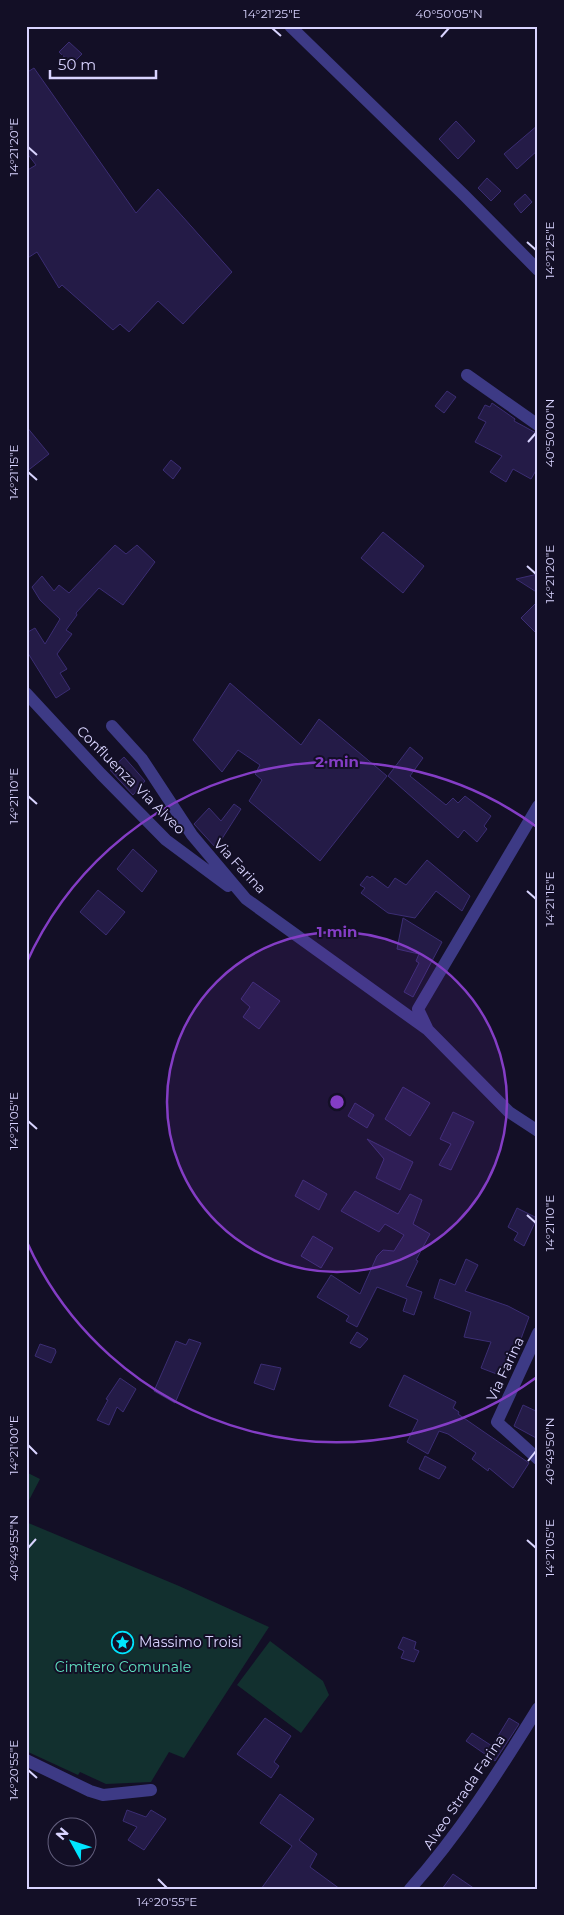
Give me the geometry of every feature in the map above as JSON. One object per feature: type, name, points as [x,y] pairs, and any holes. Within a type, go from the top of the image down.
[{"type":"street","points":[[290,26],[465,196],[538,270]]},
{"type":"street","points":[[467,375],[538,425]]},
{"type":"street","name":"Confluenza Via Alveo","points":[[26,693],[101,774],[166,840],[246,899]]},
{"type":"street","name":"Via Farina","points":[[112,726],[142,759],[192,835],[246,899],[428,1030],[510,1112],[538,1131]]},
{"type":"street","name":"Via Farina","points":[[428,1030],[418,1009],[538,806]]},
{"type":"street","name":"Via Farina","points":[[538,1333],[497,1422],[538,1459]]},
{"type":"street","name":"Alveo Strada Farina","points":[[410,1889],[439,1856],[484,1794],[538,1708]]},
{"type":"street","points":[[26,1760],[90,1791],[103,1795],[151,1790]]},
{"type":"green space","points":[[26,1472],[40,1479],[26,1506]]},
{"type":"green space","name":"Cimitero Comunale","points":[[26,1522],[179,1586],[269,1627],[184,1758],[169,1752],[151,1782],[106,1784],[80,1772],[78,1775],[26,1751]]},
{"type":"green space","points":[[270,1641],[323,1681],[329,1695],[301,1733],[237,1685]]},
{"type":"building","points":[[69,42],[82,54],[72,64],[59,52]]},
{"type":"building","points":[[34,68],[136,213],[158,189],[232,272],[183,324],[158,301],[129,332],[120,324],[113,330],[62,285],[59,288],[37,252],[26,259],[26,171],[36,165],[26,152],[26,73]]},
{"type":"building","points":[[456,121],[475,141],[458,159],[439,139]]},
{"type":"building","points":[[538,125],[538,150],[517,169],[504,154]]},
{"type":"building","points":[[487,178],[501,191],[491,201],[478,188]]},
{"type":"building","points":[[525,194],[532,202],[521,213],[514,204]]},
{"type":"building","points":[[447,391],[456,397],[444,413],[435,406]]},
{"type":"building","points":[[492,403],[515,419],[514,421],[538,434],[538,467],[531,479],[513,469],[506,482],[490,472],[502,456],[475,442],[486,422],[478,418],[485,405],[490,407]]},
{"type":"building","points":[[26,426],[49,454],[26,472]]},
{"type":"building","points":[[171,460],[181,468],[173,479],[163,470]]},
{"type":"building","points":[[383,532],[424,566],[403,593],[361,558]]},
{"type":"building","points":[[115,545],[126,554],[137,545],[155,562],[123,605],[99,588],[76,613],[77,615],[66,630],[72,634],[57,654],[67,669],[60,673],[70,689],[56,698],[26,650],[26,633],[35,628],[45,644],[60,619],[40,600],[32,587],[42,576],[54,591],[59,585],[69,593]]},
{"type":"building","points":[[538,574],[538,593],[516,579]]},
{"type":"building","points":[[538,601],[538,635],[521,618]]},
{"type":"building","points":[[230,683],[301,745],[319,719],[387,776],[320,861],[249,801],[262,780],[255,774],[260,765],[238,750],[222,772],[193,740]]},
{"type":"building","points":[[410,747],[423,758],[410,776],[446,805],[453,798],[458,803],[465,796],[491,816],[484,826],[487,829],[477,842],[464,830],[458,838],[388,776]]},
{"type":"building","points":[[124,757],[145,781],[133,795],[110,770]]},
{"type":"building","points":[[234,804],[241,809],[216,848],[194,824],[209,808],[221,821]]},
{"type":"building","points":[[133,849],[157,871],[142,892],[117,869]]},
{"type":"building","points":[[427,860],[470,896],[462,911],[436,891],[415,918],[388,913],[361,893],[365,888],[360,885],[367,876],[370,878],[372,876],[388,888],[395,878],[406,885]]},
{"type":"building","points":[[98,890],[125,912],[106,935],[80,912]]},
{"type":"building","points":[[403,918],[442,942],[413,997],[404,992],[419,963],[416,961],[419,954],[397,949]]},
{"type":"building","points":[[253,982],[280,1001],[259,1029],[243,1017],[250,1007],[241,999]]},
{"type":"building","points":[[403,1087],[430,1103],[410,1136],[385,1119]]},
{"type":"building","points":[[355,1103],[374,1115],[367,1128],[348,1116]]},
{"type":"building","points":[[453,1112],[474,1122],[451,1170],[439,1165],[451,1144],[440,1139]]},
{"type":"building","points":[[367,1139],[413,1162],[400,1190],[376,1178],[384,1159]]},
{"type":"building","points":[[303,1180],[327,1194],[319,1210],[295,1196]]},
{"type":"building","points":[[355,1191],[398,1214],[410,1194],[422,1200],[413,1224],[430,1234],[416,1260],[418,1261],[406,1286],[422,1292],[414,1315],[403,1311],[407,1299],[377,1287],[357,1327],[346,1321],[349,1316],[317,1297],[331,1275],[360,1294],[377,1256],[383,1250],[394,1251],[404,1235],[385,1224],[379,1232],[341,1211]]},
{"type":"building","points":[[517,1208],[537,1218],[524,1246],[514,1240],[518,1233],[508,1227]]},
{"type":"building","points":[[313,1236],[333,1248],[321,1268],[301,1256]]},
{"type":"building","points":[[466,1259],[478,1265],[465,1291],[508,1306],[529,1317],[518,1347],[513,1346],[502,1376],[481,1368],[491,1342],[464,1337],[471,1312],[434,1298],[440,1279],[455,1285]]},
{"type":"building","points":[[357,1332],[368,1339],[360,1348],[350,1343]]},
{"type":"building","points":[[189,1339],[201,1343],[175,1403],[154,1391],[176,1341],[186,1345]]},
{"type":"building","points":[[40,1344],[55,1349],[56,1352],[51,1363],[35,1356]]},
{"type":"building","points":[[261,1364],[281,1368],[274,1390],[254,1383]]},
{"type":"building","points":[[404,1375],[456,1402],[453,1408],[459,1412],[458,1414],[529,1463],[513,1488],[489,1468],[488,1471],[472,1459],[476,1453],[448,1434],[439,1431],[428,1454],[407,1442],[418,1420],[389,1406]]},
{"type":"building","points":[[120,1378],[136,1389],[123,1412],[117,1407],[109,1425],[97,1420],[108,1400],[106,1399]]},
{"type":"building","points":[[523,1405],[538,1412],[538,1439],[514,1426]]},
{"type":"building","points":[[425,1456],[446,1467],[439,1479],[419,1469]]},
{"type":"building","points":[[403,1637],[416,1642],[414,1649],[419,1651],[414,1662],[401,1658],[404,1651],[398,1648]]},
{"type":"building","points":[[265,1718],[291,1736],[274,1762],[279,1766],[271,1778],[237,1754]]},
{"type":"building","points":[[509,1718],[519,1724],[495,1761],[466,1741],[472,1733],[492,1746]]},
{"type":"building","points":[[280,1794],[314,1819],[299,1840],[317,1854],[310,1867],[340,1889],[261,1889],[292,1846],[260,1823]]},
{"type":"building","points":[[127,1810],[146,1817],[151,1810],[166,1819],[144,1850],[128,1840],[137,1827],[123,1821]]},
{"type":"building","points":[[453,1874],[475,1889],[442,1889]]},
{"type":"place","name":"Massimo Troisi","points":[[123,1642]]}]
